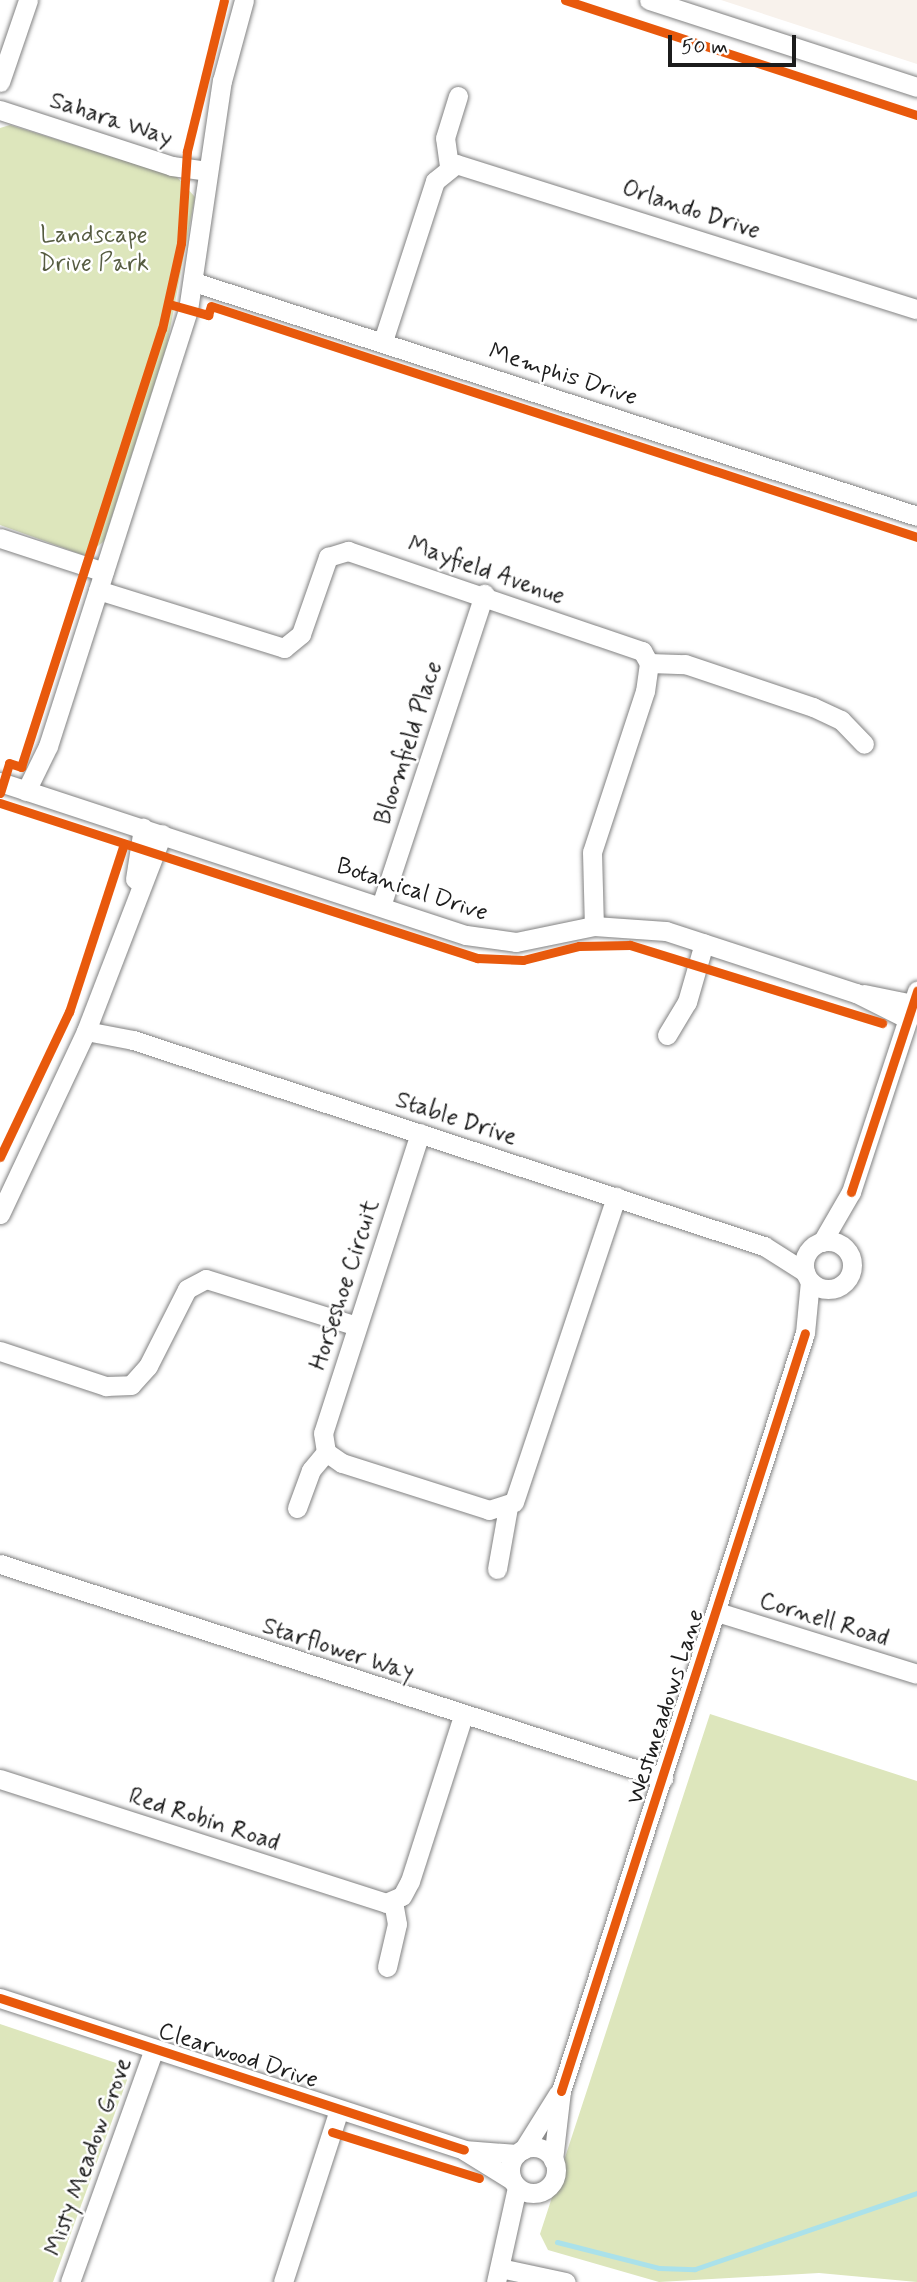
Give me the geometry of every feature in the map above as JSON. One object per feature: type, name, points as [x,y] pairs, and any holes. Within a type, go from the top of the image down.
[{"type":"street","points":[[0,82],[28,0]]},
{"type":"street","points":[[33,793],[194,282],[207,171],[244,0]]},
{"type":"street","points":[[649,0],[675,4],[917,87]]},
{"type":"street","points":[[383,341],[431,191],[449,166],[445,138],[458,96]]},
{"type":"street","name":"Sahara Way","points":[[0,110],[172,166],[207,171]]},
{"type":"street","name":"Orlando Drive","points":[[449,166],[474,166],[917,309]]},
{"type":"street","name":"Memphis Drive","points":[[194,282],[917,516]]},
{"type":"street","points":[[0,538],[101,581]]},
{"type":"street","name":"Mayfield Avenue","points":[[101,581],[284,648],[301,634],[328,557],[342,551],[484,594],[633,647],[649,663]]},
{"type":"street","name":"Bloomfield Place","points":[[381,906],[484,594]]},
{"type":"street","points":[[594,926],[592,852],[649,663],[685,664],[813,706],[841,720],[864,744]]},
{"type":"street","name":"Botanical Drive","points":[[0,782],[490,940],[594,926],[666,931],[856,993],[912,1005]]},
{"type":"street","points":[[1,1209],[89,1025],[152,831]]},
{"type":"street","points":[[667,1035],[687,1002],[704,943]]},
{"type":"street","points":[[818,1244],[851,1192],[912,1005]]},
{"type":"street","name":"Stable Drive","points":[[89,1025],[764,1246],[808,1276],[834,1288]]},
{"type":"street","name":"Horseshoe Circuit","points":[[326,1452],[323,1433],[420,1133]]},
{"type":"street","points":[[848,1252],[851,1192]]},
{"type":"street","points":[[497,1569],[509,1529],[508,1507],[520,1492],[616,1197]]},
{"type":"street","name":"Stable Drive","points":[[764,1246],[818,1244],[848,1252]]},
{"type":"street","name":"Westmeadows Lane","points":[[554,2160],[561,2091],[805,1333],[808,1276],[818,1244]]},
{"type":"street","name":"Westmeadows Lane","points":[[805,1333],[834,1288],[850,1273],[848,1252]]},
{"type":"street","points":[[0,1351],[106,1386],[131,1385],[148,1366],[187,1289],[206,1279],[357,1326]]},
{"type":"street","points":[[297,1508],[311,1470],[326,1452],[342,1463],[489,1510],[508,1507]]},
{"type":"street","name":"Starflower Way","points":[[0,1564],[663,1779]]},
{"type":"street","name":"Cornell Road","points":[[717,1612],[917,1674]]},
{"type":"street","points":[[387,1967],[397,1924],[393,1902],[410,1881],[463,1716]]},
{"type":"street","name":"Red Robin Road","points":[[0,1779],[375,1902],[393,1902]]},
{"type":"street","name":"Clearwood Drive","points":[[0,1998],[464,2150],[520,2152]]},
{"type":"street","name":"Misty Meadow Grove","points":[[70,2282],[153,2049]]},
{"type":"street","name":"Westmeadows Lane","points":[[520,2152],[561,2091]]},
{"type":"street","points":[[283,2282],[339,2110]]},
{"type":"street","points":[[539,2148],[554,2160],[552,2183],[502,2261],[520,2152],[539,2148]]},
{"type":"street","name":"Clearwood Drive","points":[[464,2150],[514,2184]]},
{"type":"street","points":[[514,2184],[538,2193],[552,2183]]},
{"type":"street","points":[[502,2261],[565,2282]]},
{"type":"shaded area","points":[[721,0],[917,0],[917,64]]},
{"type":"green space","name":"Landscape Drive Park","points":[[10,125],[177,177],[195,197],[167,345],[104,541],[86,556],[0,525],[0,128]]},
{"type":"green space","points":[[710,1714],[917,1781],[917,2282],[819,2273],[659,2282],[548,2250],[540,2234]]},
{"type":"green space","points":[[0,2024],[119,2064],[127,2080],[53,2282],[0,2282]]},
{"type":"waterway","points":[[557,2242],[659,2268],[695,2269],[917,2193]]},
{"type":"cycle path","points":[[0,793],[9,763],[21,767],[162,329],[181,243],[187,151],[224,0]]},
{"type":"cycle path","points":[[565,0],[917,115]]},
{"type":"cycle path","points":[[169,304],[208,315],[211,306],[917,537]]},
{"type":"cycle path","points":[[0,803],[477,958],[523,960],[579,946],[630,945],[882,1023]]},
{"type":"cycle path","points":[[0,1157],[69,1012],[124,844]]},
{"type":"cycle path","points":[[851,1192],[917,991]]},
{"type":"cycle path","points":[[561,2091],[805,1333]]},
{"type":"cycle path","points":[[0,1998],[464,2150]]},
{"type":"cycle path","points":[[332,2132],[479,2178]]}]
